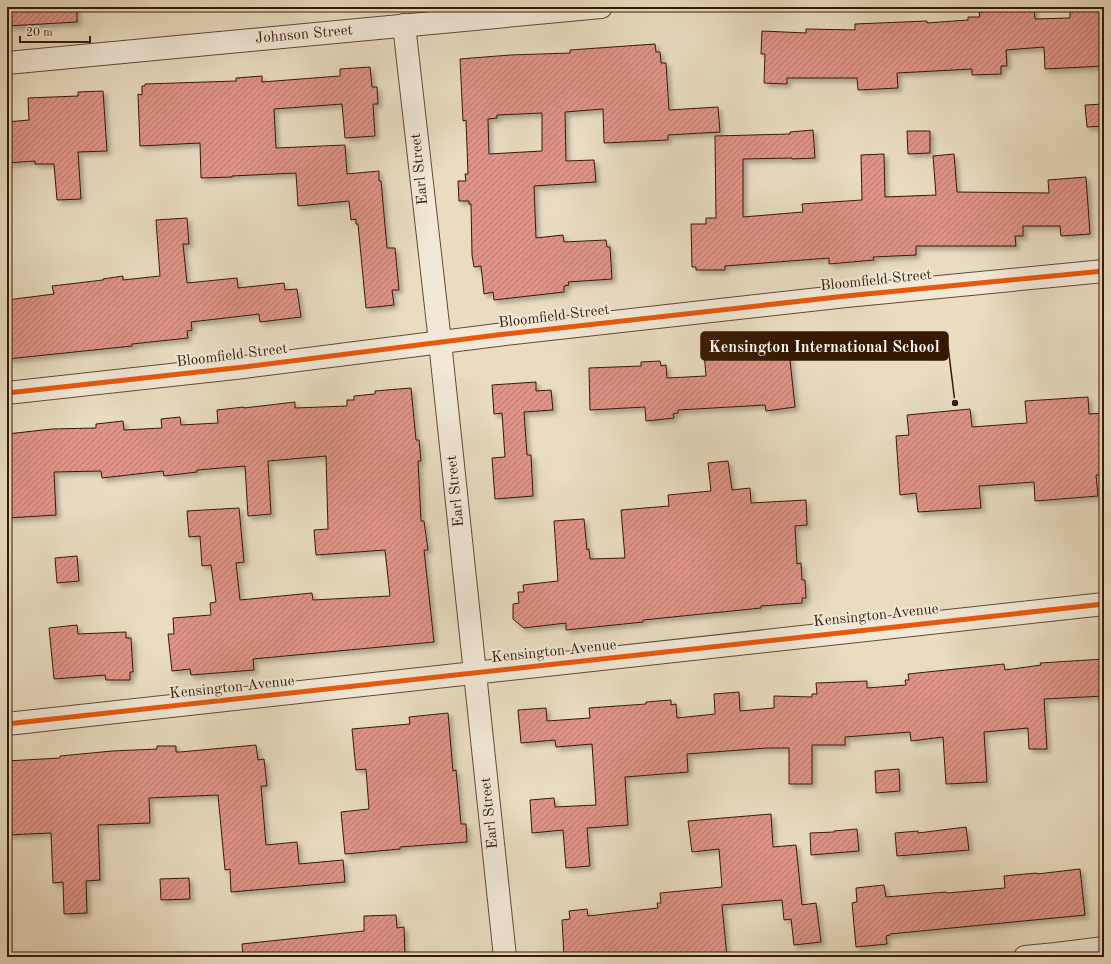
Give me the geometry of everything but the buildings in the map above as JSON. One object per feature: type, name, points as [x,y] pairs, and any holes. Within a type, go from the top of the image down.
[{"type":"street","name":"Johnson Street","points":[[7,63],[601,7]]},
{"type":"street","name":"Earl Street","points":[[404,25],[440,342],[505,957]]},
{"type":"street","name":"Bloomfield Street","points":[[7,393],[244,367],[440,342],[846,296],[1104,271]]},
{"type":"street","name":"Kensington Avenue","points":[[7,724],[1104,604]]},
{"type":"street","points":[[1025,957],[1104,948]]},
{"type":"cycle path","points":[[7,393],[244,367],[497,335],[846,296],[1104,271]]},
{"type":"cycle path","points":[[7,724],[1104,604]]},
{"type":"place","name":"Kensington International School","points":[[955,403]]}]
